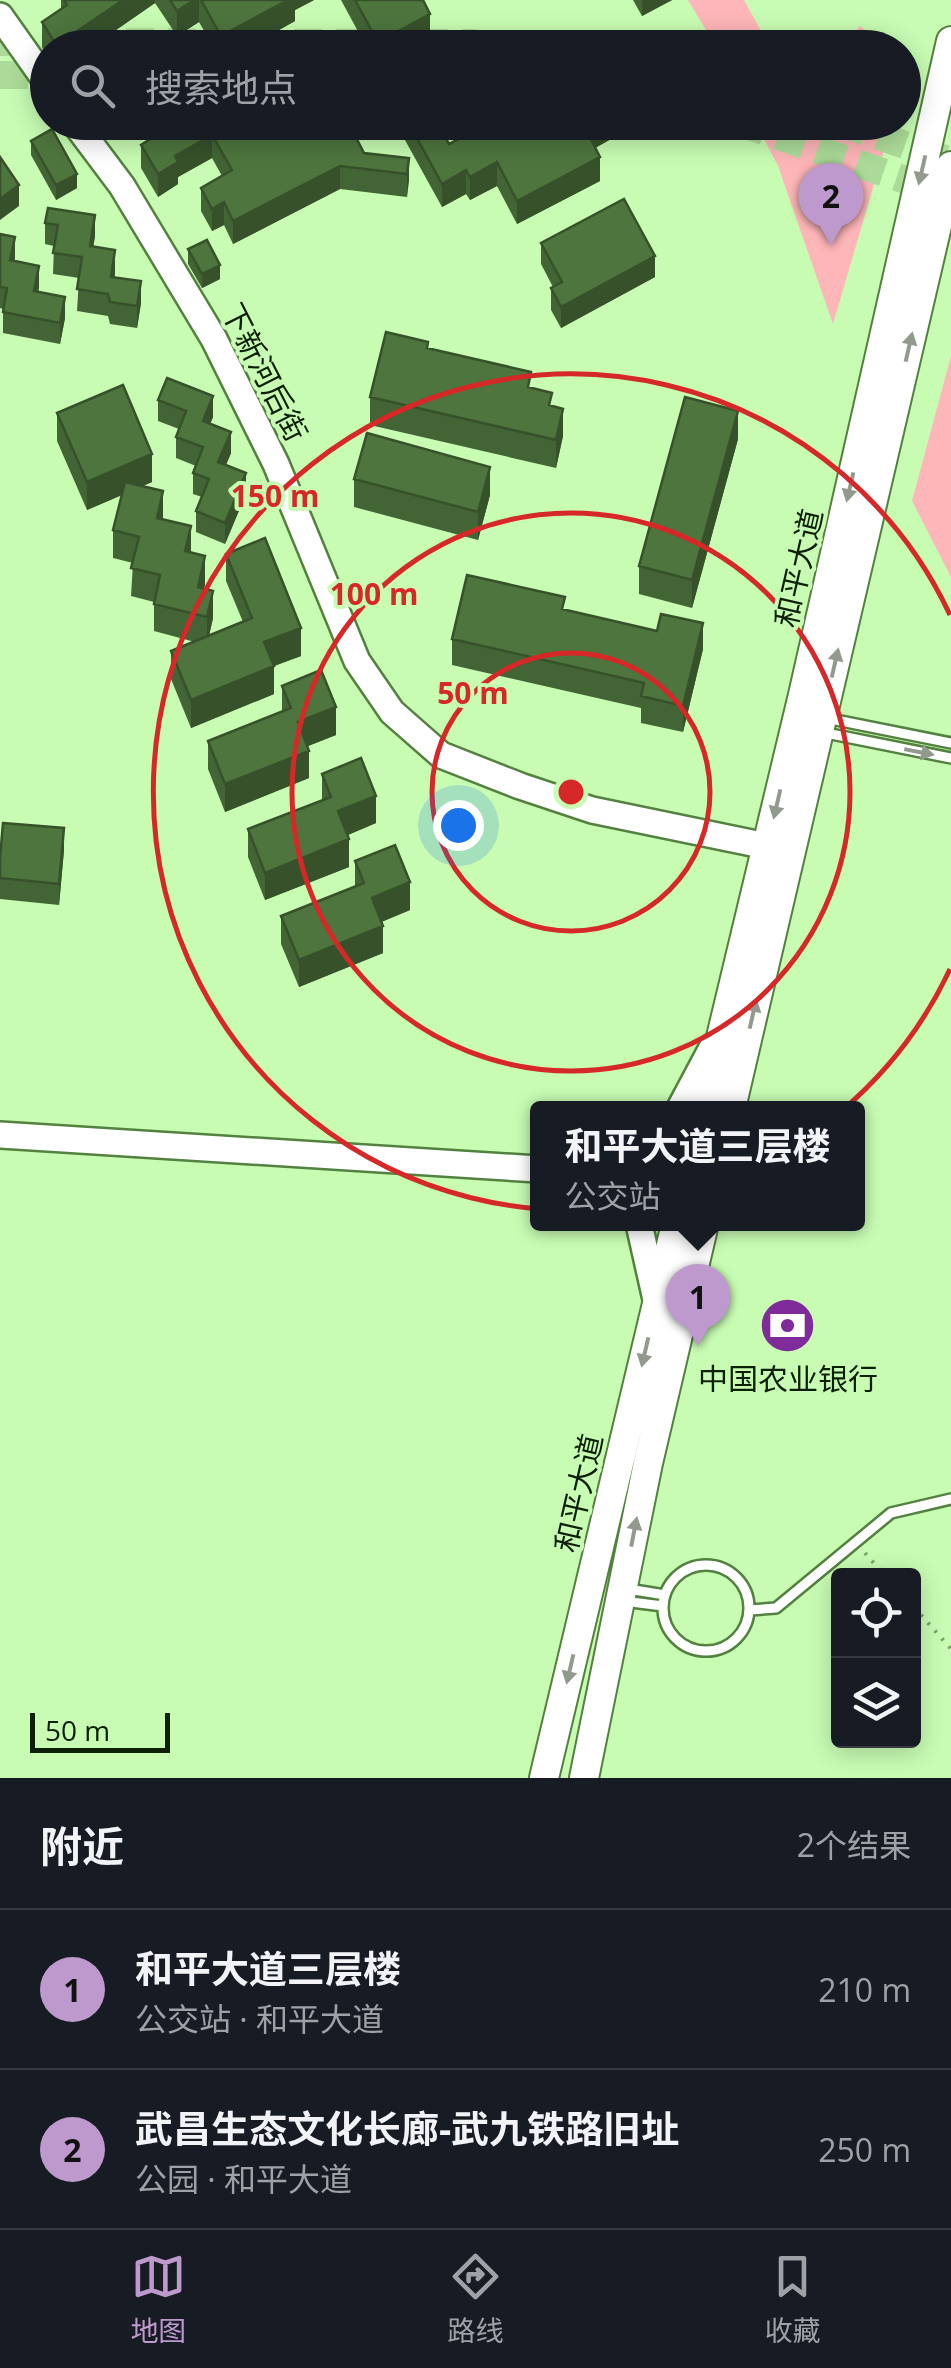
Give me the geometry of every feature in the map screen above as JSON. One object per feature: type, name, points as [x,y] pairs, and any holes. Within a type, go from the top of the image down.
[{"type":"main road","name":"和平大道","points":[[731,1101],[779,848],[951,41]]},
{"type":"main road","name":"和平大道","points":[[706,1101],[724,1024],[820,724],[951,166]]},
{"type":"main road","name":"和平大道","points":[[544,1778],[674,1231]]},
{"type":"main road","name":"和平大道","points":[[584,1778],[648,1462],[702,1231]]},
{"type":"street","points":[[0,16],[30,58]]},
{"type":"street","name":"下新河后街","points":[[88,140],[122,186],[214,339],[276,464],[358,661],[392,712],[441,756],[520,786],[592,810],[779,848]]},
{"type":"street","points":[[684,1101],[724,1024]]},
{"type":"street","points":[[0,1127],[530,1159]]},
{"type":"street","points":[[0,1135],[530,1168]]},
{"type":"street","points":[[641,1231],[657,1304]]},
{"type":"lane","points":[[820,724],[951,743]]},
{"type":"lane","points":[[820,724],[951,758]]},
{"type":"lane","points":[[750,1610],[776,1608],[892,1513],[951,1499]]},
{"type":"lane","points":[[708,1564],[739,1578],[746,1588],[750,1610],[736,1640],[704,1652],[674,1637],[668,1628],[664,1600],[670,1584],[686,1569],[708,1564]]},
{"type":"lane","points":[[622,1595],[664,1600]]},
{"type":"path","points":[[856,1542],[879,1568]]},
{"type":"path","points":[[921,1615],[951,1648]]},
{"type":"shaded area","points":[[688,0],[744,0],[761,30],[706,30]]},
{"type":"shaded area","points":[[765,140],[887,140],[833,324],[778,166]]},
{"type":"shaded area","points":[[951,356],[951,577],[912,501]]},
{"type":"building","points":[[64,0],[123,0],[79,30],[47,30],[42,22],[67,5]]},
{"type":"building","points":[[170,0],[194,0],[177,11]]},
{"type":"building","points":[[201,0],[288,0],[232,30],[218,30]]},
{"type":"building","points":[[355,0],[423,0],[430,14],[400,30],[371,30]]},
{"type":"building","points":[[58,140],[77,174],[56,185],[31,141]]},
{"type":"building","points":[[149,140],[203,140],[175,156],[178,162],[158,174],[141,145]]},
{"type":"building","points":[[215,140],[357,140],[364,153],[409,158],[407,174],[340,166],[233,221],[224,202],[212,209],[201,188],[232,170]]},
{"type":"building","points":[[418,140],[447,140],[449,144],[456,140],[591,140],[600,157],[517,201],[497,162],[470,177],[466,170],[442,184]]},
{"type":"building","points":[[0,157],[19,185],[0,199]]},
{"type":"building","points":[[624,199],[655,256],[561,307],[551,288],[562,282],[541,243]]},
{"type":"building","points":[[48,208],[95,215],[90,246],[115,250],[111,277],[141,281],[137,306],[110,302],[108,294],[77,289],[82,257],[53,253],[58,225],[45,223]]},
{"type":"building","points":[[0,234],[15,237],[10,260],[39,266],[34,291],[65,297],[60,323],[3,312],[7,288],[0,287]]},
{"type":"building","points":[[207,240],[220,265],[202,274],[188,249]]},
{"type":"building","points":[[386,332],[428,342],[427,348],[531,372],[528,387],[552,393],[549,405],[563,409],[556,440],[370,397]]},
{"type":"building","points":[[167,378],[213,396],[203,421],[231,432],[218,462],[246,473],[225,523],[196,511],[209,479],[193,473],[203,447],[176,437],[186,411],[158,400]]},
{"type":"building","points":[[123,385],[152,454],[87,482],[57,413]]},
{"type":"building","points":[[685,397],[738,411],[692,580],[639,566]]},
{"type":"building","points":[[367,433],[490,467],[478,512],[354,479]]},
{"type":"building","points":[[125,482],[163,491],[157,518],[191,526],[185,551],[205,556],[198,587],[213,591],[207,617],[154,604],[160,575],[131,568],[139,537],[113,530]]},
{"type":"building","points":[[265,538],[301,628],[264,642],[274,666],[191,700],[171,651],[252,618],[226,554]]},
{"type":"building","points":[[467,575],[565,597],[562,609],[657,631],[661,614],[703,623],[683,706],[641,696],[644,683],[452,639]]},
{"type":"building","points":[[321,670],[336,707],[298,722],[309,751],[225,784],[208,741],[291,708],[282,686]]},
{"type":"building","points":[[361,758],[376,796],[338,811],[349,839],[265,873],[248,829],[331,797],[322,774]]},
{"type":"building","points":[[3,823],[64,828],[59,884],[0,878]]},
{"type":"building","points":[[395,845],[410,882],[372,898],[383,926],[299,960],[281,916],[364,883],[355,861]]},
{"type":"tunnel","points":[[0,42],[30,42]]},
{"type":"tunnel","points":[[0,75],[30,75]]},
{"type":"tunnel","points":[[790,140],[940,192]]},
{"type":"tunnel","points":[[891,140],[945,159]]},
{"type":"place","name":"武昌生态文化长廊-武九铁路旧址","points":[[831,245]]},
{"type":"place","name":"中国农业银行","points":[[788,1326]]},
{"type":"place","name":"和平大道三层楼","points":[[698,1346]]}]
